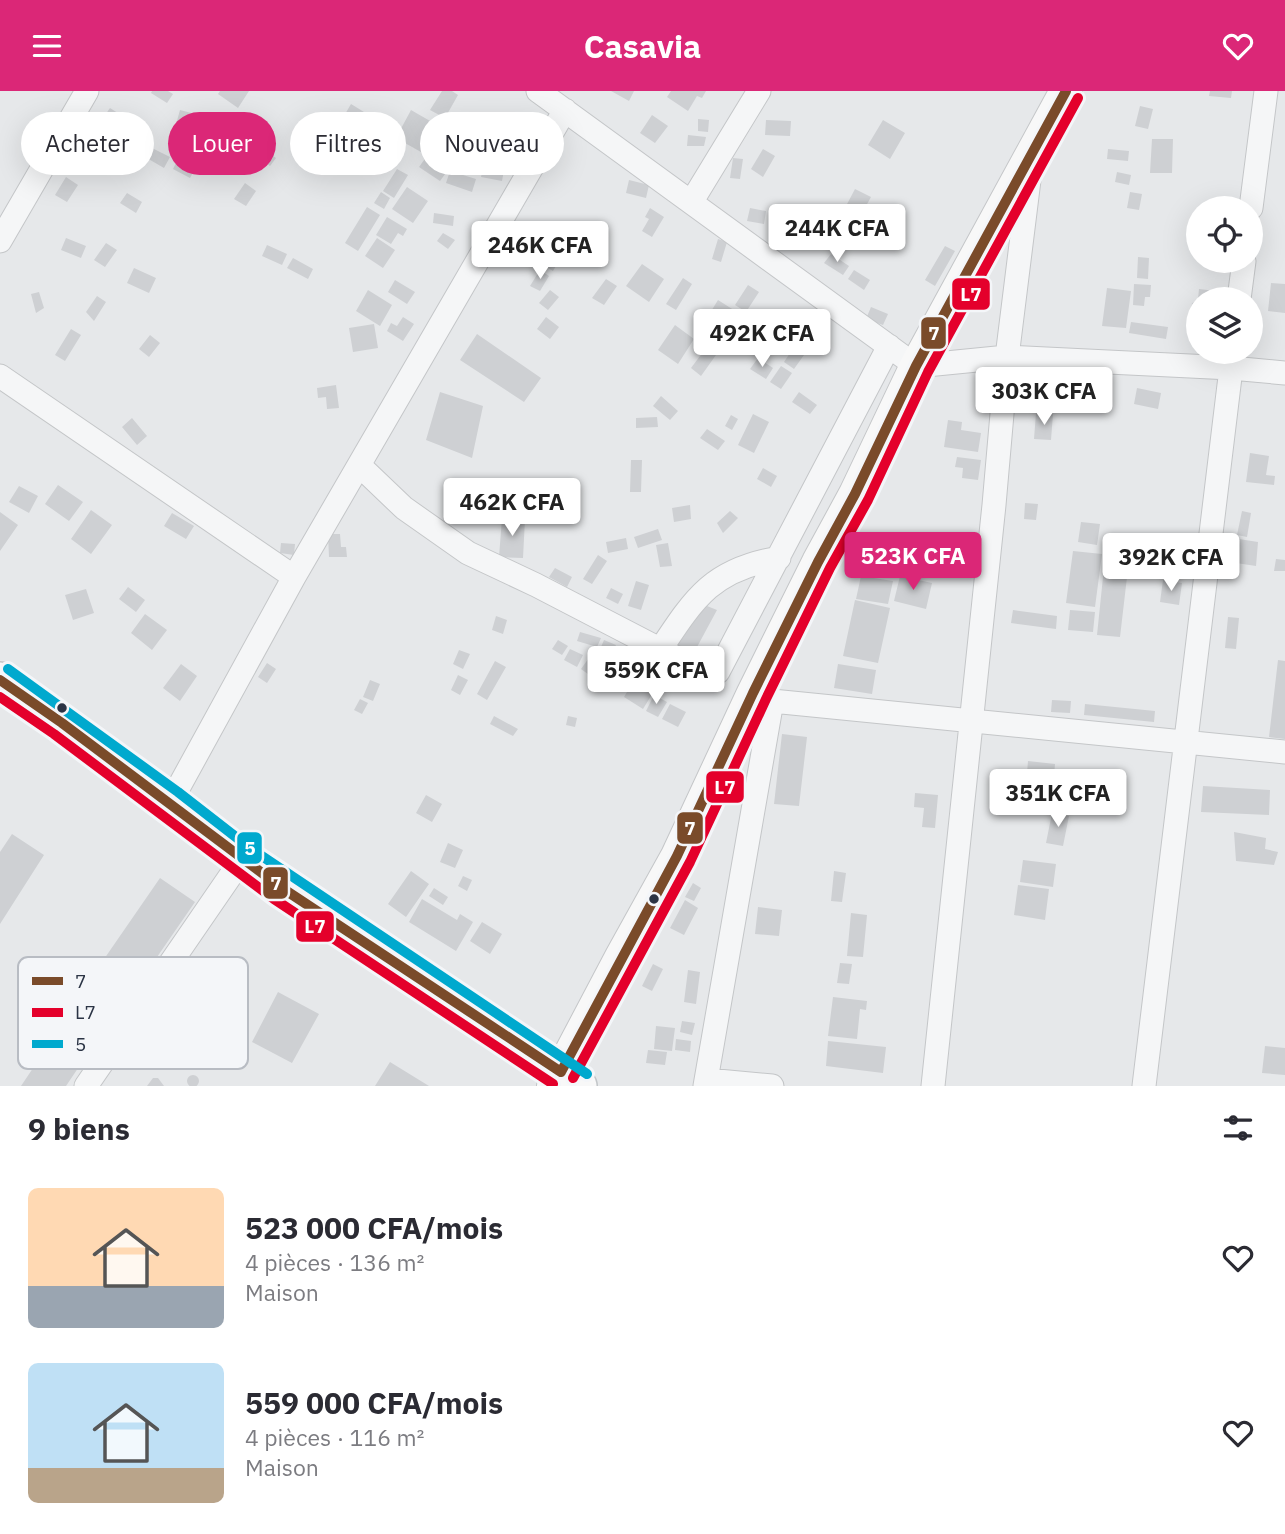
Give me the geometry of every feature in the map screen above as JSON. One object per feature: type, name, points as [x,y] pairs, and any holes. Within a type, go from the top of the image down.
[{"type":"main road","points":[[0,680],[170,803],[242,859],[564,1081]]},
{"type":"street","points":[[0,241],[87,91]]},
{"type":"street","points":[[538,91],[916,366],[1007,357],[1186,359]]},
{"type":"street","points":[[692,201],[759,91]]},
{"type":"street","points":[[564,1081],[621,957],[763,697],[818,562],[855,494],[916,366],[1066,91]]},
{"type":"street","points":[[1253,196],[1266,91]]},
{"type":"street","points":[[170,803],[294,577],[565,110]]},
{"type":"street","points":[[933,1086],[1007,357],[1033,150]]},
{"type":"street","points":[[359,465],[404,508],[468,553],[696,668],[718,672],[889,346]]},
{"type":"street","points":[[1144,1086],[1231,364]]},
{"type":"street","points":[[1248,364],[1285,373]]},
{"type":"street","points":[[0,376],[294,577]]},
{"type":"street","points":[[660,650],[688,608],[716,580],[751,563],[779,558]]},
{"type":"street","points":[[763,697],[972,722],[1285,752]]},
{"type":"street","points":[[763,697],[706,1083],[772,1086]]},
{"type":"street","points":[[175,957],[242,859]]},
{"type":"street","points":[[86,1086],[98,1069]]},
{"type":"building","points":[[168,91],[173,94],[167,103],[151,93]]},
{"type":"building","points":[[220,91],[249,91],[238,108],[218,94]]},
{"type":"building","points":[[442,91],[452,91],[458,95],[448,112],[430,110]]},
{"type":"building","points":[[611,91],[634,91],[629,101]]},
{"type":"building","points":[[671,91],[706,91],[702,98],[697,96],[688,111],[667,97]]},
{"type":"building","points":[[1210,91],[1232,91],[1231,98],[1209,96]]},
{"type":"building","points":[[351,104],[364,112],[346,112]]},
{"type":"building","points":[[1140,106],[1153,109],[1148,129],[1135,126]]},
{"type":"building","points":[[411,110],[420,115],[420,151],[406,144],[406,119]]},
{"type":"building","points":[[652,115],[668,126],[655,143],[640,133]]},
{"type":"building","points":[[698,119],[709,120],[708,132],[698,131]]},
{"type":"building","points":[[766,120],[791,121],[790,136],[765,135]]},
{"type":"building","points":[[883,120],[905,133],[890,159],[868,145]]},
{"type":"building","points":[[688,135],[706,137],[704,146],[687,146]]},
{"type":"building","points":[[1152,139],[1173,139],[1172,173],[1150,173]]},
{"type":"building","points":[[154,149],[168,156],[164,168],[154,162]]},
{"type":"building","points":[[763,149],[775,156],[763,177],[751,169]]},
{"type":"building","points":[[1108,149],[1129,151],[1128,161],[1107,159]]},
{"type":"building","points":[[733,158],[743,159],[740,179],[730,178]]},
{"type":"building","points":[[1117,172],[1131,175],[1129,185],[1115,182]]},
{"type":"building","points":[[393,175],[408,175],[394,198],[383,191]]},
{"type":"building","points":[[431,175],[444,175],[440,181]]},
{"type":"building","points":[[449,175],[476,179],[472,192],[446,183]]},
{"type":"building","points":[[481,175],[503,175],[502,181]]},
{"type":"building","points":[[66,177],[78,185],[67,202],[55,195]]},
{"type":"building","points":[[629,180],[649,185],[646,198],[626,193]]},
{"type":"building","points":[[245,183],[256,191],[246,206],[234,199]]},
{"type":"building","points":[[407,187],[428,201],[413,223],[392,209]]},
{"type":"building","points":[[855,189],[871,197],[861,215],[846,206]]},
{"type":"building","points":[[381,192],[390,198],[384,209],[374,203]]},
{"type":"building","points":[[1130,192],[1142,194],[1139,210],[1127,208]]},
{"type":"building","points":[[127,193],[142,202],[136,213],[120,203]]},
{"type":"building","points":[[367,207],[380,215],[358,251],[345,243]]},
{"type":"building","points":[[650,208],[664,217],[652,237],[642,231],[649,219],[645,217]]},
{"type":"building","points":[[750,208],[766,211],[764,224],[747,221]]},
{"type":"building","points":[[434,213],[454,216],[453,226],[433,223]]},
{"type":"building","points":[[387,217],[407,229],[403,236],[398,233],[391,244],[376,235]]},
{"type":"building","points":[[787,223],[809,236],[802,247],[781,233]]},
{"type":"building","points":[[826,226],[838,232],[828,250],[817,244]]},
{"type":"building","points":[[521,232],[543,232],[543,243],[521,243]]},
{"type":"building","points":[[443,233],[455,240],[448,249],[437,241]]},
{"type":"building","points":[[66,238],[86,246],[81,258],[61,250]]},
{"type":"building","points":[[377,238],[395,250],[383,268],[365,256]]},
{"type":"building","points":[[718,239],[727,242],[721,262],[712,259]]},
{"type":"building","points":[[106,243],[117,250],[105,267],[94,260]]},
{"type":"building","points":[[267,245],[287,254],[282,265],[262,256]]},
{"type":"building","points":[[554,246],[564,252],[553,271],[543,265]]},
{"type":"building","points":[[945,246],[955,251],[935,286],[925,280]]},
{"type":"building","points":[[507,248],[519,252],[514,265],[502,261]]},
{"type":"building","points":[[831,254],[849,266],[843,275],[824,263]]},
{"type":"building","points":[[1138,257],[1149,258],[1148,279],[1137,278]]},
{"type":"building","points":[[293,258],[313,269],[308,279],[287,268]]},
{"type":"building","points":[[642,264],[664,279],[649,302],[626,286]]},
{"type":"building","points":[[134,268],[156,278],[149,293],[127,283]]},
{"type":"building","points":[[540,270],[549,276],[540,291],[530,286]]},
{"type":"building","points":[[854,270],[870,280],[864,290],[848,279]]},
{"type":"building","points":[[683,278],[692,284],[676,310],[666,304]]},
{"type":"building","points":[[606,279],[617,286],[604,305],[592,298]]},
{"type":"building","points":[[395,280],[415,292],[407,304],[388,292]]},
{"type":"building","points":[[1271,283],[1285,284],[1285,313],[1268,311]]},
{"type":"building","points":[[1134,284],[1151,285],[1150,297],[1145,297],[1144,306],[1133,305]]},
{"type":"building","points":[[748,285],[759,292],[746,312],[735,305]]},
{"type":"building","points":[[1107,288],[1131,291],[1126,328],[1102,326]]},
{"type":"building","points":[[368,290],[392,305],[380,326],[356,311]]},
{"type":"building","points":[[550,290],[559,297],[548,310],[539,303]]},
{"type":"building","points":[[39,292],[44,308],[36,313],[31,294]]},
{"type":"building","points":[[97,296],[106,302],[94,321],[86,312]]},
{"type":"building","points":[[718,300],[740,314],[725,339],[702,326]]},
{"type":"building","points":[[871,307],[888,314],[883,325],[866,319]]},
{"type":"building","points":[[403,317],[414,324],[403,341],[387,331],[391,323],[397,326]]},
{"type":"building","points":[[546,317],[559,327],[550,339],[537,329]]},
{"type":"building","points":[[748,317],[757,322],[745,341],[736,335]]},
{"type":"building","points":[[813,317],[825,325],[812,344],[800,336]]},
{"type":"building","points":[[1131,322],[1168,327],[1166,339],[1129,333]]},
{"type":"building","points":[[374,324],[378,348],[353,352],[349,328]]},
{"type":"building","points":[[675,325],[694,339],[678,364],[658,350]]},
{"type":"building","points":[[71,329],[81,335],[65,361],[55,355]]},
{"type":"building","points":[[477,334],[541,378],[524,402],[460,360]]},
{"type":"building","points":[[150,335],[160,343],[149,357],[139,349]]},
{"type":"building","points":[[798,341],[809,348],[794,369],[784,362]]},
{"type":"building","points":[[706,348],[716,355],[701,376],[691,368]]},
{"type":"building","points":[[758,358],[773,368],[766,379],[750,369]]},
{"type":"building","points":[[781,366],[792,373],[781,389],[770,382]]},
{"type":"building","points":[[1041,378],[1096,383],[1095,396],[1040,391]]},
{"type":"building","points":[[336,385],[339,408],[327,409],[326,397],[318,398],[317,388]]},
{"type":"building","points":[[1137,388],[1161,393],[1158,409],[1134,404]]},
{"type":"building","points":[[440,392],[483,406],[472,458],[426,440]]},
{"type":"building","points":[[799,392],[817,405],[810,414],[792,402]]},
{"type":"building","points":[[661,396],[678,411],[670,420],[653,406]]},
{"type":"building","points":[[1036,413],[1053,414],[1051,440],[1034,439]]},
{"type":"building","points":[[753,414],[769,422],[754,453],[738,445]]},
{"type":"building","points":[[731,415],[738,419],[732,430],[725,426]]},
{"type":"building","points":[[657,417],[658,427],[636,428],[636,418]]},
{"type":"building","points":[[132,418],[147,436],[137,445],[122,427]]},
{"type":"building","points":[[948,420],[962,422],[961,430],[981,433],[978,452],[944,447]]},
{"type":"building","points":[[707,429],[725,441],[718,450],[700,438]]},
{"type":"building","points":[[1250,453],[1269,456],[1266,475],[1275,476],[1274,485],[1246,482]]},
{"type":"building","points":[[957,457],[981,460],[978,480],[962,478],[963,468],[955,467]]},
{"type":"building","points":[[631,460],[642,460],[641,492],[630,492]]},
{"type":"building","points":[[763,468],[777,476],[771,487],[757,479]]},
{"type":"building","points":[[58,485],[83,502],[69,521],[45,504]]},
{"type":"building","points":[[19,486],[38,496],[29,513],[9,502]]},
{"type":"building","points":[[1025,503],[1038,504],[1036,520],[1024,519]]},
{"type":"building","points":[[690,505],[691,519],[674,522],[672,508]]},
{"type":"building","points":[[91,510],[112,525],[91,554],[71,539]]},
{"type":"building","points":[[730,511],[738,518],[723,533],[717,523]]},
{"type":"building","points":[[1242,511],[1251,513],[1247,537],[1237,535]]},
{"type":"building","points":[[0,512],[18,525],[0,551]]},
{"type":"building","points":[[172,513],[194,526],[186,539],[164,526]]},
{"type":"building","points":[[502,518],[525,519],[523,558],[499,557]]},
{"type":"building","points":[[1081,522],[1100,524],[1097,545],[1078,542]]},
{"type":"building","points":[[658,529],[662,540],[638,548],[634,537]]},
{"type":"building","points":[[328,534],[340,534],[341,547],[346,547],[347,557],[329,557]]},
{"type":"building","points":[[1119,537],[1151,541],[1150,558],[1117,554]]},
{"type":"building","points":[[626,538],[628,549],[608,553],[606,542]]},
{"type":"building","points":[[1239,539],[1258,542],[1256,566],[1236,563]]},
{"type":"building","points":[[281,543],[295,544],[294,555],[280,553]]},
{"type":"building","points":[[668,543],[672,566],[660,567],[656,545]]},
{"type":"building","points":[[1073,551],[1102,554],[1095,607],[1066,603]]},
{"type":"building","points":[[598,555],[607,561],[592,584],[583,579]]},
{"type":"building","points":[[1105,558],[1129,560],[1120,637],[1097,635]]},
{"type":"building","points":[[1276,559],[1285,560],[1285,571],[1274,571]]},
{"type":"building","points":[[555,568],[572,577],[567,587],[549,577]]},
{"type":"building","points":[[861,576],[893,581],[888,604],[856,599]]},
{"type":"building","points":[[900,576],[932,583],[926,609],[894,601]]},
{"type":"building","points":[[1163,580],[1182,583],[1179,605],[1160,602]]},
{"type":"building","points":[[636,581],[649,585],[641,610],[628,606]]},
{"type":"building","points":[[128,587],[145,600],[136,612],[119,599]]},
{"type":"building","points":[[611,588],[623,594],[618,604],[606,598]]},
{"type":"building","points":[[86,589],[94,613],[73,620],[65,595]]},
{"type":"building","points":[[855,600],[890,608],[878,663],[843,656]]},
{"type":"building","points":[[702,604],[717,610],[690,660],[671,648]]},
{"type":"building","points":[[1013,610],[1057,616],[1056,629],[1011,623]]},
{"type":"building","points":[[1070,610],[1095,612],[1093,632],[1068,630]]},
{"type":"building","points":[[145,614],[167,630],[152,650],[131,633]]},
{"type":"building","points":[[496,616],[507,620],[503,634],[492,630]]},
{"type":"building","points":[[1228,617],[1239,618],[1236,649],[1225,648]]},
{"type":"building","points":[[580,632],[601,638],[597,647],[577,641]]},
{"type":"building","points":[[558,640],[568,646],[562,655],[552,649]]},
{"type":"building","points":[[604,640],[616,645],[609,659],[598,654]]},
{"type":"building","points":[[570,649],[583,655],[577,667],[564,660]]},
{"type":"building","points":[[459,650],[470,654],[463,669],[453,664]]},
{"type":"building","points":[[591,655],[602,663],[592,677],[581,669]]},
{"type":"building","points":[[1278,660],[1285,661],[1285,739],[1269,737]]},
{"type":"building","points":[[495,661],[506,667],[487,700],[477,694]]},
{"type":"building","points":[[617,662],[633,673],[626,683],[611,672]]},
{"type":"building","points":[[267,663],[276,669],[267,683],[258,677]]},
{"type":"building","points":[[181,664],[197,676],[180,701],[163,688]]},
{"type":"building","points":[[838,664],[876,670],[872,694],[834,688]]},
{"type":"building","points":[[458,675],[468,680],[460,695],[451,690]]},
{"type":"building","points":[[370,680],[380,684],[373,701],[363,697]]},
{"type":"building","points":[[634,680],[654,691],[643,709],[624,697]]},
{"type":"building","points":[[654,695],[667,702],[658,717],[646,711]]},
{"type":"building","points":[[360,699],[368,703],[362,714],[354,710]]},
{"type":"building","points":[[1052,700],[1071,701],[1070,713],[1051,712]]},
{"type":"building","points":[[670,704],[686,712],[678,727],[662,719]]},
{"type":"building","points":[[1085,704],[1155,711],[1154,722],[1084,715]]},
{"type":"building","points":[[494,716],[518,729],[513,736],[490,724]]},
{"type":"building","points":[[568,716],[577,718],[575,727],[566,725]]},
{"type":"building","points":[[782,734],[807,737],[799,806],[774,804]]},
{"type":"building","points":[[1028,761],[1055,764],[1053,789],[1026,786]]},
{"type":"building","points":[[1203,786],[1270,790],[1269,815],[1201,812]]},
{"type":"building","points":[[915,793],[938,795],[935,828],[922,827],[924,808],[914,807]]},
{"type":"building","points":[[426,795],[442,804],[432,822],[416,813]]},
{"type":"building","points":[[1052,813],[1069,816],[1063,846],[1046,843]]},
{"type":"building","points":[[1234,832],[1266,838],[1265,849],[1278,852],[1274,865],[1236,861]]},
{"type":"building","points":[[12,834],[44,855],[0,924],[0,852]]},
{"type":"building","points":[[448,843],[463,850],[455,868],[440,862]]},
{"type":"building","points":[[1023,860],[1056,864],[1053,887],[1020,882]]},
{"type":"building","points":[[411,871],[429,884],[406,917],[388,904]]},
{"type":"building","points":[[834,871],[846,873],[842,902],[831,901]]},
{"type":"building","points":[[463,876],[472,880],[467,891],[458,886]]},
{"type":"building","points":[[160,878],[195,902],[157,957],[105,957]]},
{"type":"building","points":[[693,883],[701,888],[694,901],[685,897]]},
{"type":"building","points":[[1018,885],[1049,889],[1045,920],[1014,915]]},
{"type":"building","points":[[434,888],[448,897],[443,905],[429,896]]},
{"type":"building","points":[[422,899],[457,920],[460,914],[473,922],[456,951],[409,922]]},
{"type":"building","points":[[685,900],[698,908],[684,935],[670,928]]},
{"type":"building","points":[[758,907],[782,910],[779,936],[755,934]]},
{"type":"building","points":[[851,913],[867,915],[863,957],[847,956]]},
{"type":"building","points":[[482,922],[502,934],[490,954],[470,941]]},
{"type":"building","points":[[840,963],[852,964],[849,984],[837,983]]},
{"type":"building","points":[[653,964],[663,969],[652,991],[642,986]]},
{"type":"building","points":[[688,970],[700,972],[696,1004],[684,1002]]},
{"type":"building","points":[[278,992],[319,1014],[292,1063],[252,1042]]},
{"type":"building","points":[[833,997],[867,1001],[866,1010],[860,1009],[857,1039],[828,1036]]},
{"type":"building","points":[[682,1021],[695,1023],[692,1035],[680,1032]]},
{"type":"building","points":[[656,1026],[675,1028],[672,1051],[654,1049]]},
{"type":"building","points":[[676,1039],[691,1041],[690,1052],[675,1050]]},
{"type":"building","points":[[828,1041],[886,1047],[883,1073],[826,1066]]},
{"type":"building","points":[[1265,1046],[1285,1048],[1285,1075],[1262,1073]]},
{"type":"building","points":[[648,1050],[667,1052],[665,1065],[646,1063]]},
{"type":"building","points":[[390,1062],[429,1086],[375,1086]]},
{"type":"building","points":[[32,1069],[77,1069],[66,1086],[21,1086]]},
{"type":"building","points":[[188,1076],[198,1076],[198,1086],[188,1086]]},
{"type":"building","points":[[153,1078],[158,1078],[164,1086],[147,1086]]},
{"type":"transit line","name":"7","points":[[561,1072],[677,856],[753,693],[855,494],[916,366],[1066,91]]},
{"type":"transit line","name":"L7","points":[[573,1078],[690,862],[766,699],[830,568],[868,500],[928,372],[1078,98]]},
{"type":"transit line","name":"5","points":[[8,669],[178,792],[250,848],[587,1074]]},
{"type":"transit line","name":"7","points":[[0,680],[62,723],[282,888],[561,1072]]},
{"type":"transit line","name":"L7","points":[[0,697],[54,734],[274,899],[553,1084]]}]
